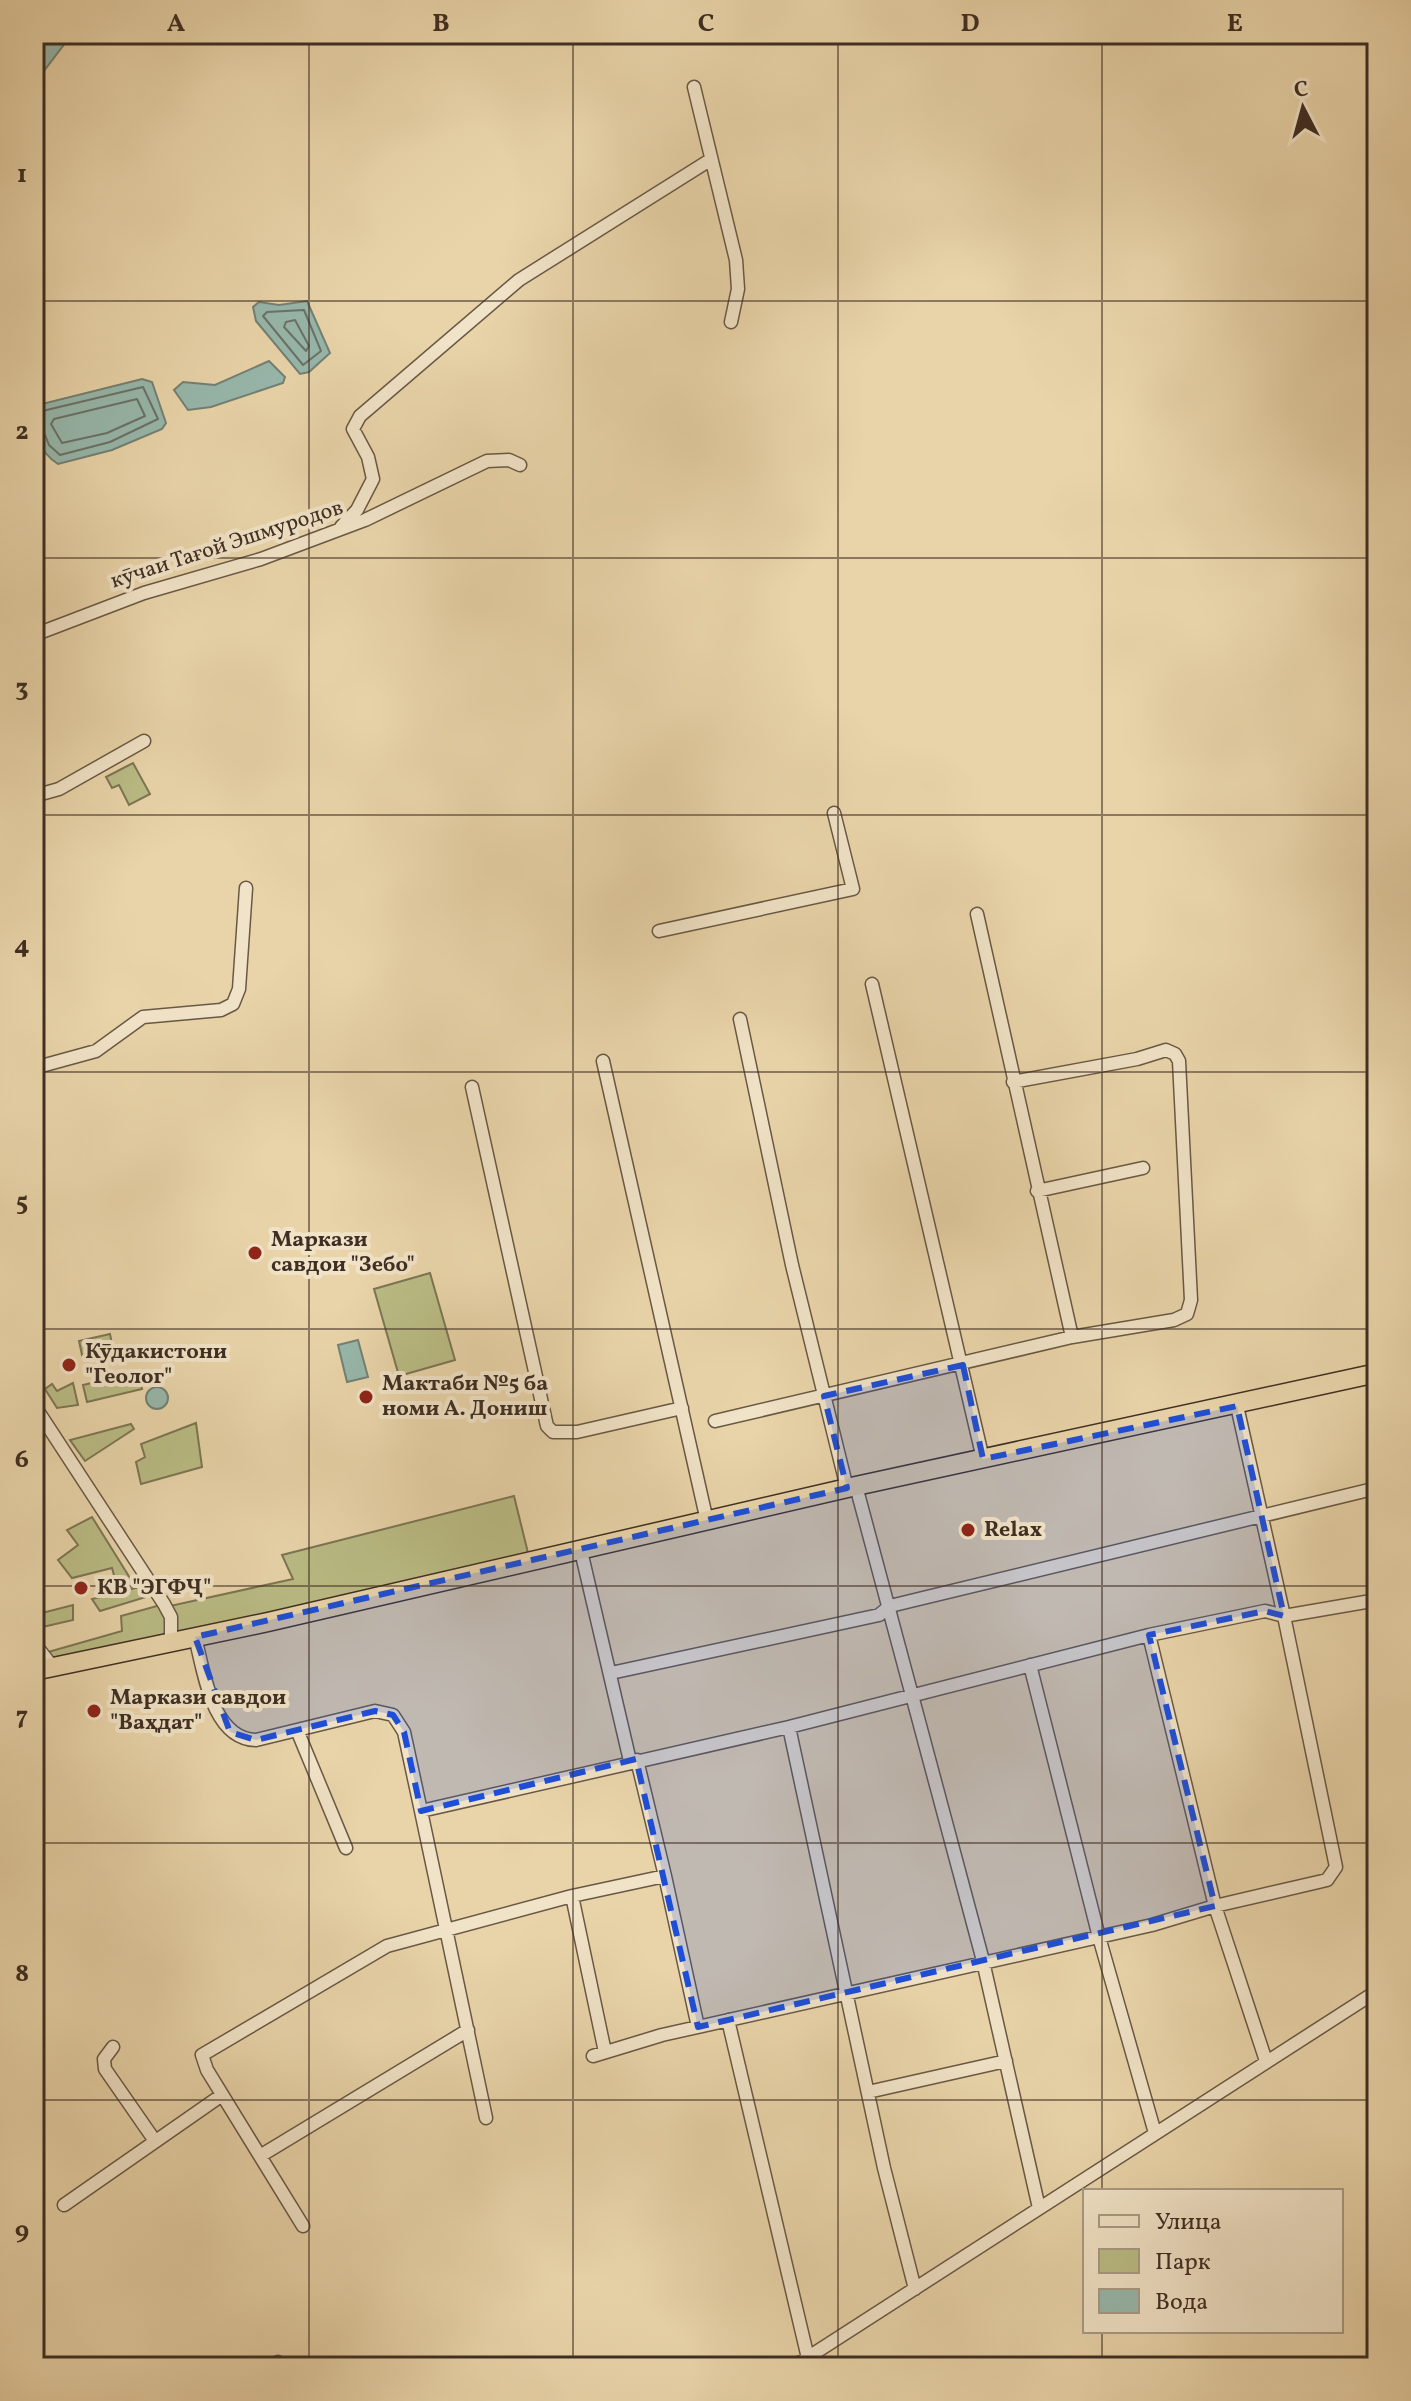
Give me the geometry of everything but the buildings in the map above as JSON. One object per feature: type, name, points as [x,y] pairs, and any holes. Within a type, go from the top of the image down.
[{"type":"highway","points":[[40,1668],[195,1637],[852,1487],[1237,1406],[1377,1373]]},
{"type":"street","points":[[694,87],[736,260],[738,289],[731,322]]},
{"type":"street","points":[[341,527],[357,510],[373,479],[368,457],[353,429],[360,416],[519,280],[710,160]]},
{"type":"street","name":"кӯчаи Тағой Эшмуродов","points":[[34,635],[144,593],[261,559],[365,520],[487,461],[509,460],[520,465]]},
{"type":"street","points":[[34,796],[59,789],[144,741]]},
{"type":"street","points":[[659,931],[853,889],[834,813]]},
{"type":"street","points":[[34,1068],[96,1051],[143,1017],[221,1010],[233,1004],[239,989],[246,888]]},
{"type":"street","points":[[977,914],[1072,1337]]},
{"type":"street","points":[[872,984],[983,1459]]},
{"type":"street","points":[[740,1019],[792,1265],[824,1396],[890,1606],[983,1961],[1039,2208]]},
{"type":"street","points":[[715,1421],[1072,1337],[1174,1320],[1187,1314],[1191,1300],[1179,1061],[1175,1054],[1166,1050],[1137,1059],[1013,1082]]},
{"type":"street","points":[[603,1061],[707,1521]]},
{"type":"street","points":[[472,1087],[547,1426],[553,1432],[577,1432],[682,1408]]},
{"type":"street","points":[[1037,1191],[1143,1168]]},
{"type":"street","points":[[34,1405],[162,1599],[171,1617],[171,1642]]},
{"type":"street","points":[[572,1896],[599,2054],[698,2027],[1152,1925],[1215,1906],[1327,1880],[1336,1867],[1237,1406]]},
{"type":"street","points":[[611,1673],[879,1615],[890,1606],[1377,1488]]},
{"type":"street","points":[[581,1551],[665,1876],[698,2027]]},
{"type":"street","points":[[421,1811],[789,1727],[1149,1635],[1265,1611],[1284,1616],[1377,1600]]},
{"type":"street","points":[[1149,1635],[1215,1906],[1266,2061]]},
{"type":"street","points":[[195,1637],[215,1705],[230,1732],[256,1740],[375,1711],[393,1715],[404,1732],[486,2118]]},
{"type":"street","points":[[34,1643],[40,1668]]},
{"type":"street","points":[[1030,1665],[1099,1937],[1155,2133]]},
{"type":"street","points":[[789,1727],[868,2092],[915,2289]]},
{"type":"street","points":[[297,1730],[346,1848]]},
{"type":"street","points":[[303,2226],[203,2061],[207,2050],[367,1955],[448,1928],[665,1876]]},
{"type":"street","points":[[793,2367],[1377,1991]]},
{"type":"street","points":[[728,2020],[808,2358]]},
{"type":"street","points":[[260,2156],[468,2030]]},
{"type":"street","points":[[113,2047],[104,2059],[105,2069],[155,2141]]},
{"type":"street","points":[[868,2092],[1006,2061]]},
{"type":"street","points":[[64,2205],[222,2095]]},
{"type":"highlighted area","points":[[963,1365],[983,1459],[1237,1406],[1284,1616],[1265,1611],[1149,1635],[1215,1906],[698,2027],[636,1759],[421,1811],[404,1732],[393,1715],[375,1711],[256,1740],[230,1732],[195,1637],[847,1488],[824,1396]]},
{"type":"green space","points":[[133,763],[150,794],[129,805],[119,785],[112,788],[106,777]]},
{"type":"green space","points":[[430,1273],[455,1360],[399,1376],[374,1289]]},
{"type":"green space","points":[[110,1334],[113,1349],[82,1355],[79,1341]]},
{"type":"green space","points":[[138,1372],[142,1389],[87,1402],[83,1385]]},
{"type":"green space","points":[[73,1383],[78,1405],[57,1408],[45,1389],[52,1384],[57,1391]]},
{"type":"green space","points":[[196,1423],[202,1467],[141,1484],[136,1462],[145,1457],[141,1444]]},
{"type":"green space","points":[[131,1424],[134,1429],[85,1461],[70,1440]]},
{"type":"green space","points":[[514,1496],[530,1561],[175,1638],[170,1606],[293,1579],[282,1555]]},
{"type":"green space","points":[[92,1517],[135,1586],[118,1590],[112,1568],[72,1578],[58,1560],[78,1545],[67,1530]]},
{"type":"green space","points":[[139,1587],[146,1597],[100,1611],[92,1599]]},
{"type":"green space","points":[[164,1604],[171,1642],[52,1666],[41,1654],[122,1631],[121,1616]]},
{"type":"green space","points":[[73,1605],[73,1620],[34,1629],[34,1615]]},
{"type":"water","points":[[34,34],[72,34],[34,84]]},
{"type":"water","points":[[307,301],[330,353],[309,372],[300,374],[256,321],[253,307],[259,302],[279,305]]},
{"type":"water","points":[[269,361],[285,377],[283,383],[211,407],[188,410],[174,390],[183,382],[215,385]]},
{"type":"water","points":[[142,379],[152,382],[166,423],[162,429],[112,450],[58,464],[45,453],[36,431],[34,406]]},
{"type":"water","points":[[358,1340],[368,1377],[347,1382],[338,1345]]},
{"type":"water","points":[[157,1387],[165,1390],[168,1398],[165,1406],[157,1409],[149,1406],[146,1398],[149,1390]]},
{"type":"place","name":"Маркази савдои \"Зебо\"","points":[[255,1253]]},
{"type":"place","name":"Кӯдакистони \"Геолог\"","points":[[69,1365]]},
{"type":"place","name":"Мактаби №5 ба номи А. Дониш","points":[[366,1397]]},
{"type":"place","name":"Relax","points":[[968,1530]]},
{"type":"place","name":"КВ \"ЭГФҶ\"","points":[[81,1588]]},
{"type":"place","name":"Маркази савдои \"Ваҳдат\"","points":[[94,1711]]}]
